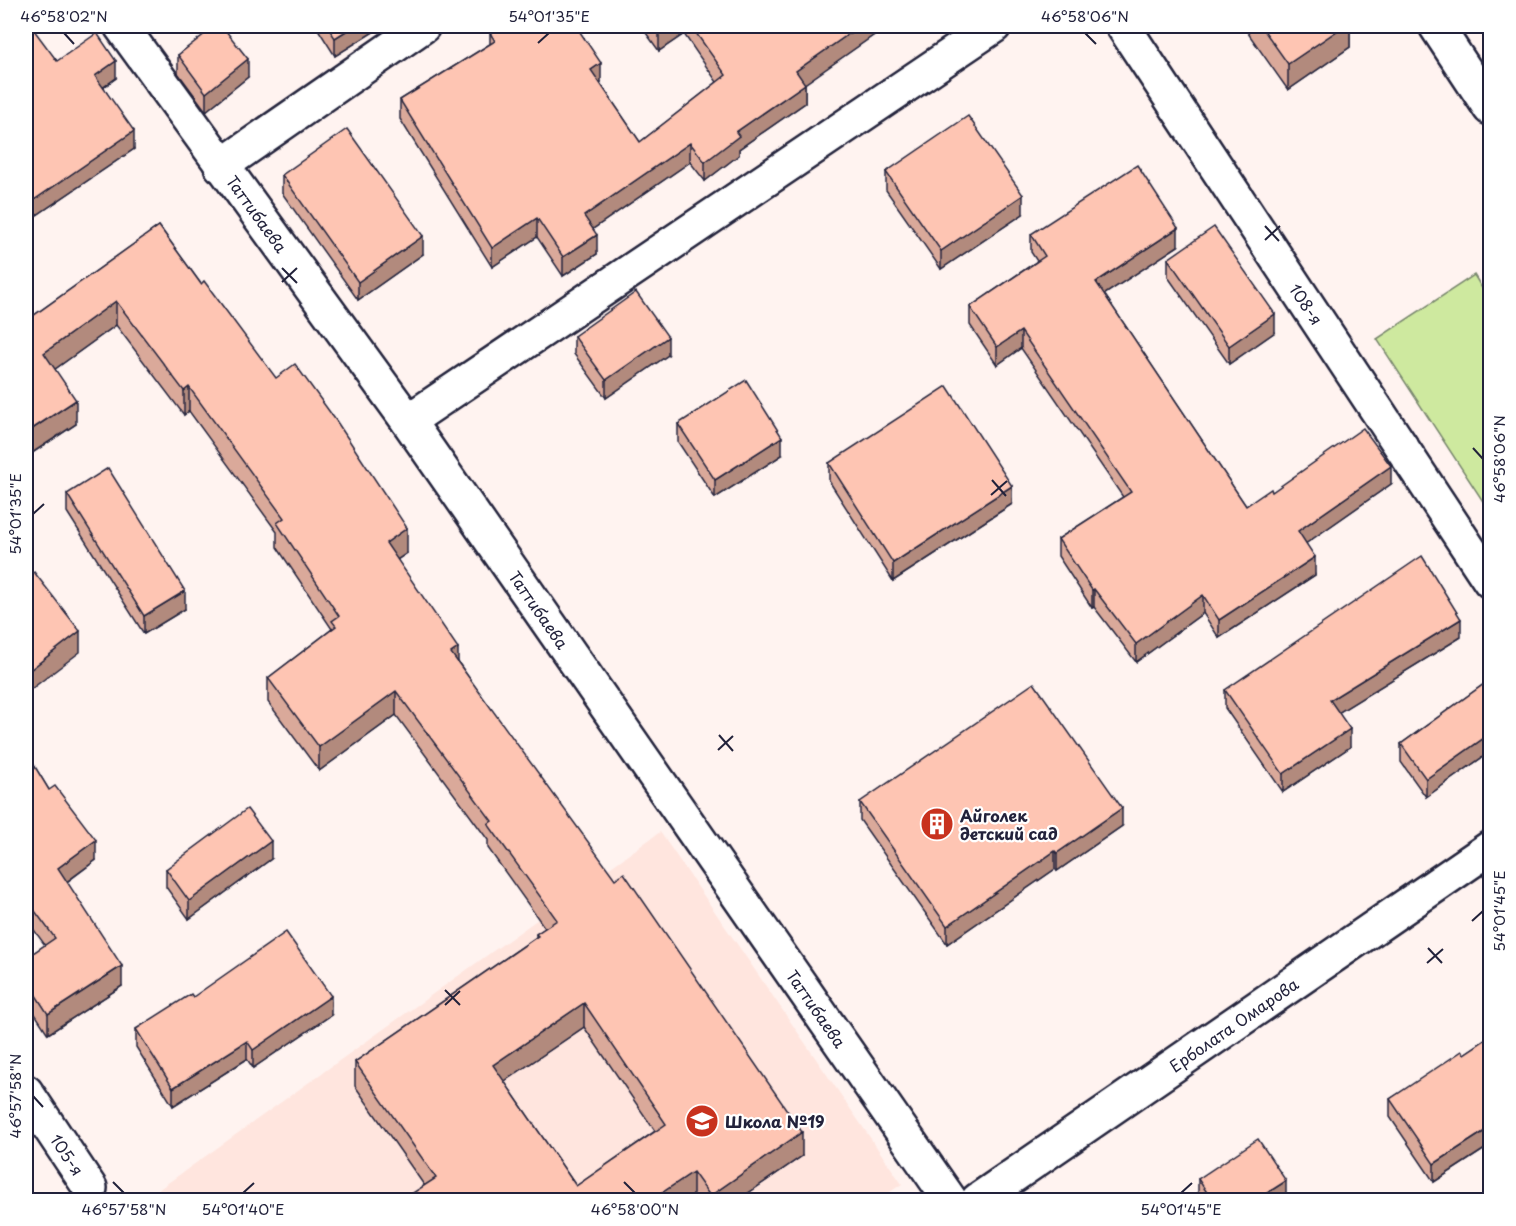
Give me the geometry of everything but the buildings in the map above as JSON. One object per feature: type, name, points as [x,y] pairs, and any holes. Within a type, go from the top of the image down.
[{"type":"street","name":"Таттибаева","points":[[121,26],[408,421],[950,1200]]},
{"type":"street","points":[[221,166],[423,26]]},
{"type":"street","points":[[408,421],[994,26]]},
{"type":"street","name":"108-я","points":[[1123,26],[1491,581]]},
{"type":"street","points":[[1436,26],[1491,108]]},
{"type":"street","name":"Ерболата Омарова","points":[[978,1200],[1491,848]]},
{"type":"street","name":"105-я","points":[[26,1092],[90,1188]]},
{"type":"shaded area","points":[[660,832],[902,1184],[878,1200],[144,1200]]},
{"type":"green space","points":[[1474,275],[1490,301],[1490,512],[1377,339]]},
{"type":"place","name":"Айголек детский сад","points":[[937,824]]},
{"type":"place","name":"Школа №19","points":[[702,1121]]}]
